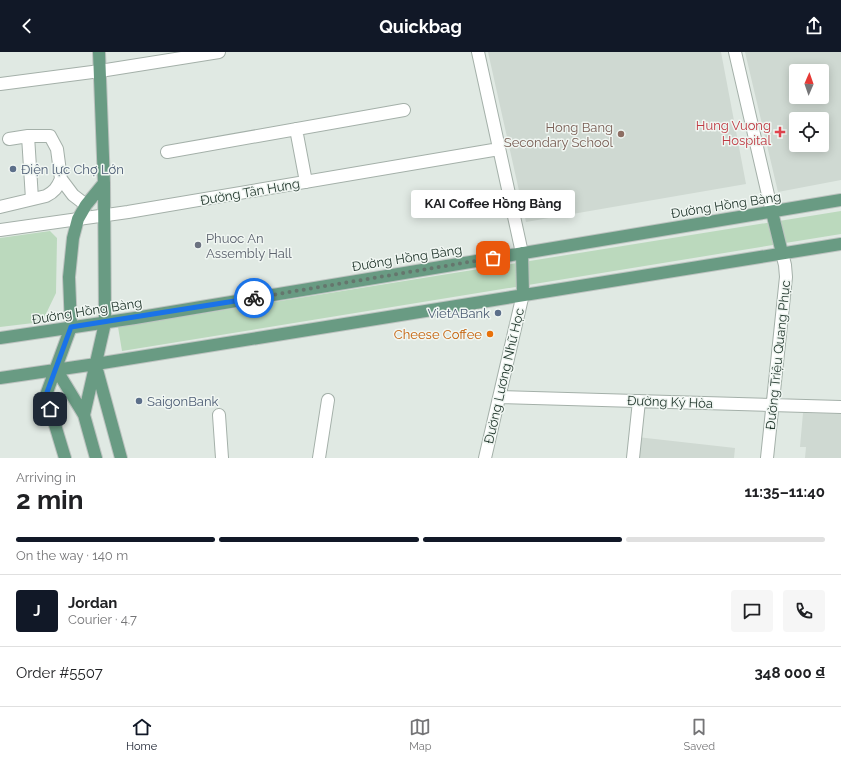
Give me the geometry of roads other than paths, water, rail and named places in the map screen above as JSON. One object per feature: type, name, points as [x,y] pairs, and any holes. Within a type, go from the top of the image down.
[{"type":"main road","points":[[84,415],[105,323],[104,183],[99,52]]},
{"type":"main road","points":[[65,458],[46,395],[71,327],[69,277],[70,257],[78,219],[86,205],[104,183]]},
{"type":"main road","name":"Đường Hồng Bàng","points":[[0,338],[105,323],[841,200]]},
{"type":"main road","points":[[772,212],[782,253]]},
{"type":"main road","points":[[0,378],[96,364],[523,294],[841,244]]},
{"type":"main road","points":[[522,253],[523,294]]},
{"type":"main road","points":[[96,364],[121,458]]},
{"type":"main road","points":[[56,369],[84,415],[96,458]]},
{"type":"street","points":[[0,84],[100,71],[219,52]]},
{"type":"street","points":[[478,52],[522,253]]},
{"type":"street","points":[[735,52],[772,212]]},
{"type":"street","points":[[168,152],[404,110]]},
{"type":"street","points":[[296,129],[306,182]]},
{"type":"street","points":[[28,136],[32,199]]},
{"type":"street","points":[[0,207],[52,193],[56,189],[60,179],[57,149],[50,136],[28,136],[9,139]]},
{"type":"street","name":"Đường Tân Hưng","points":[[0,230],[104,216],[499,149]]},
{"type":"street","points":[[60,179],[73,195],[86,205]]},
{"type":"street","name":"Đường Triệu Quang Phục","points":[[767,458],[786,278],[782,253]]},
{"type":"street","name":"Đường Lương Nhữ Học","points":[[485,458],[523,294]]},
{"type":"street","name":"Đường Ký Hòa","points":[[499,397],[841,407]]},
{"type":"street","points":[[319,458],[328,400]]},
{"type":"street","points":[[633,458],[639,401]]},
{"type":"street","points":[[219,415],[222,458]]},
{"type":"place","name":"Hung Vuong Hospital","points":[[780,132]]},
{"type":"place","name":"Hong Bang Secondary School","points":[[621,134]]},
{"type":"place","name":"Điện lực Chợ Lớn","points":[[13,169]]},
{"type":"place","name":"Phuoc An Assembly Hall","points":[[198,245]]},
{"type":"place","name":"KAI Coffee Hồng Bàng","points":[[493,258]]},
{"type":"place","name":"VietABank","points":[[498,313]]},
{"type":"place","name":"Cheese Coffee","points":[[490,334]]},
{"type":"place","name":"SaigonBank","points":[[139,401]]}]
